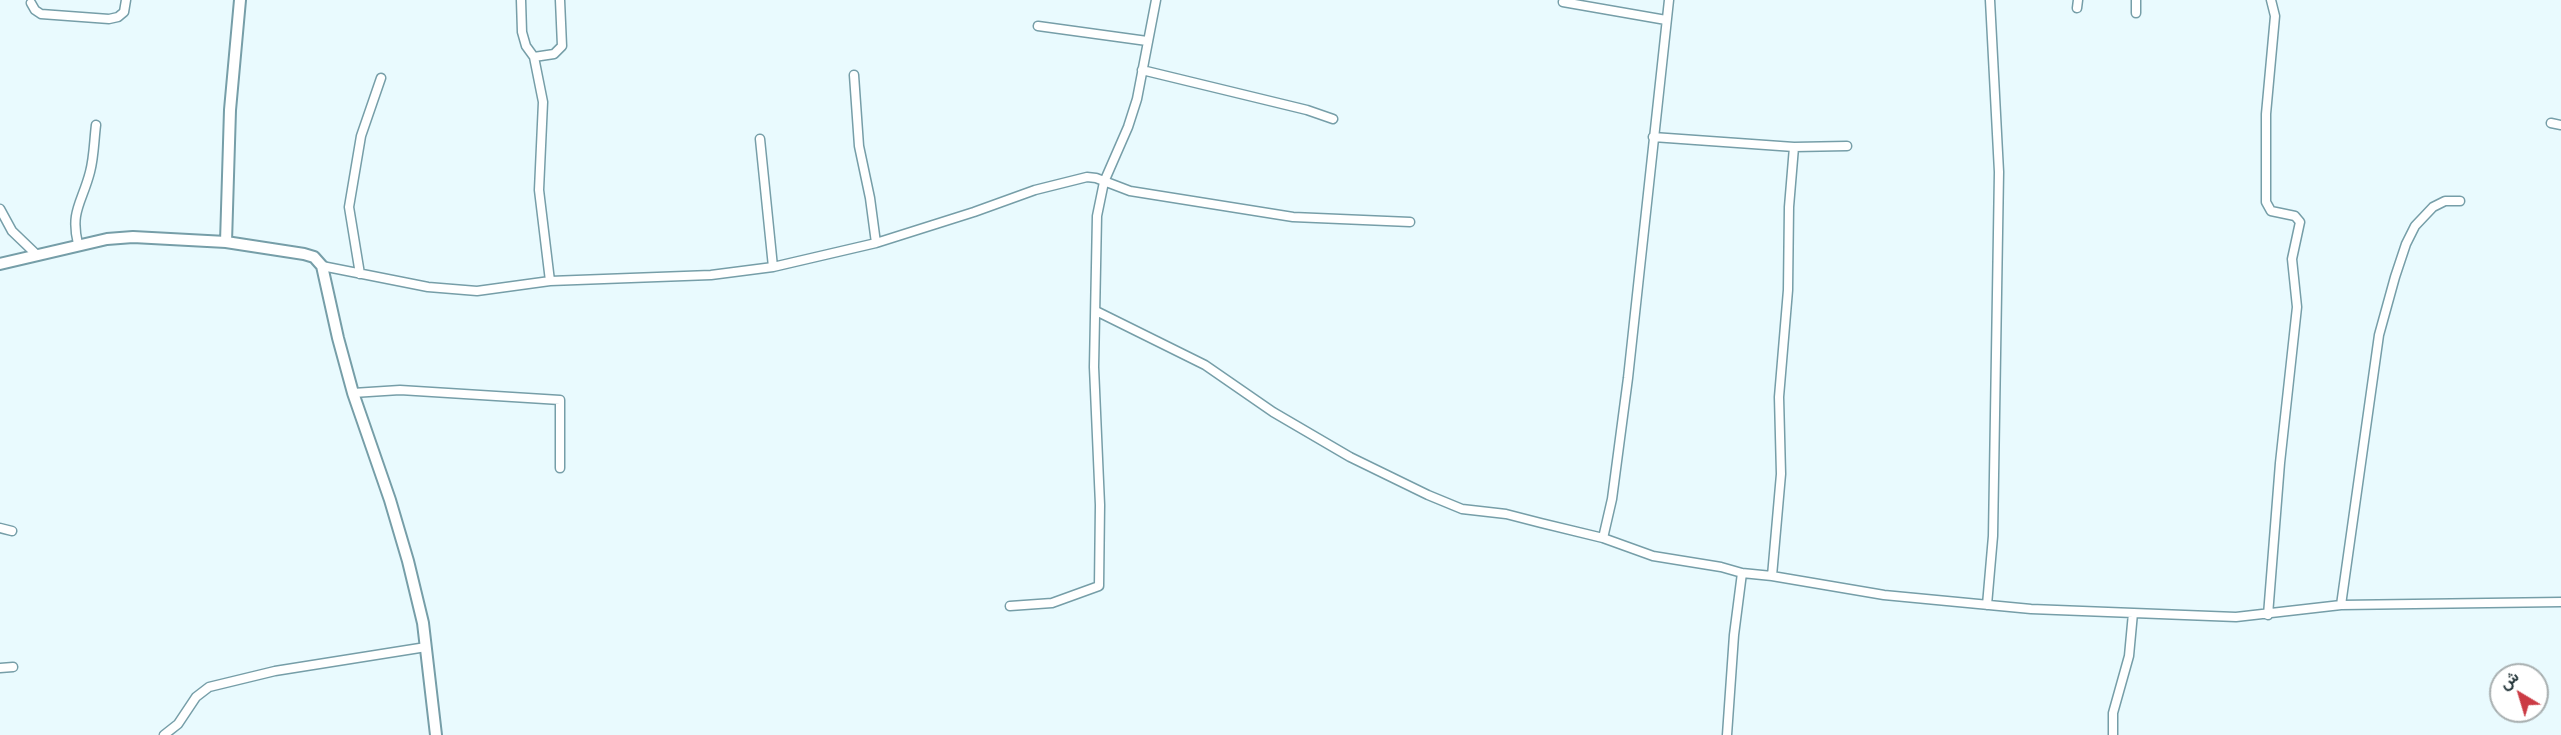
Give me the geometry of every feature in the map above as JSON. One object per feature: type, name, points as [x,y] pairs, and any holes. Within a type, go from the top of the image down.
[{"type":"street","points":[[32,3],[35,10],[41,14],[109,19],[118,17],[124,12],[126,0]]},
{"type":"street","points":[[226,242],[230,110],[240,0]]},
{"type":"street","points":[[521,0],[522,32],[526,46],[534,57],[543,102],[539,190],[550,281]]},
{"type":"street","points":[[534,57],[554,54],[562,46],[560,0]]},
{"type":"street","points":[[1010,606],[1053,603],[1099,586],[1100,505],[1094,367],[1097,216],[1104,182],[1128,127],[1137,99],[1156,0]]},
{"type":"street","points":[[1603,538],[1611,499],[1628,378],[1669,0]]},
{"type":"street","points":[[1987,605],[1993,536],[1999,172],[1990,0]]},
{"type":"street","points":[[2136,0],[2136,13]]},
{"type":"street","points":[[2268,615],[2280,463],[2297,307],[2292,260],[2300,226],[2298,218],[2271,211],[2266,202],[2266,114],[2275,16],[2271,0]]},
{"type":"street","points":[[1563,2],[1666,20]]},
{"type":"street","points":[[1038,26],[1147,40]]},
{"type":"street","points":[[1142,70],[1307,110],[1334,119]]},
{"type":"street","points":[[854,75],[859,146],[870,198],[876,243]]},
{"type":"street","points":[[360,274],[350,207],[361,136],[381,78]]},
{"type":"street","points":[[2551,123],[2561,125]]},
{"type":"street","points":[[78,244],[74,227],[75,215],[91,170],[96,125]]},
{"type":"street","points":[[1653,137],[1794,147],[1847,146]]},
{"type":"street","points":[[760,138],[773,267]]},
{"type":"street","points":[[1772,576],[1781,474],[1779,397],[1788,290],[1789,207],[1794,147]]},
{"type":"street","points":[[322,266],[428,288],[477,291],[550,281],[711,275],[773,267],[876,243],[974,213],[1035,190],[1087,177],[1164,197],[1293,217],[1410,222]]},
{"type":"street","points":[[2341,605],[2379,335],[2395,277],[2406,244],[2415,226],[2433,207],[2445,201],[2460,201]]},
{"type":"street","points":[[0,209],[12,231],[37,255]]},
{"type":"street","points":[[0,264],[78,244],[133,237],[226,242],[314,257],[322,266],[353,393],[405,551],[423,623],[436,735]]},
{"type":"street","points":[[1096,311],[1205,365],[1273,411],[1350,457],[1428,495],[1462,509],[1506,514],[1603,538],[1653,556],[1721,567],[1742,573],[1884,595],[1987,605],[2133,613],[2268,615],[2341,605],[2561,602]]},
{"type":"street","points":[[353,393],[400,390],[560,400],[560,468]]},
{"type":"street","points":[[0,528],[12,531]]},
{"type":"street","points":[[1727,735],[1734,635],[1742,573]]},
{"type":"street","points":[[2113,735],[2113,713],[2129,656],[2133,613]]},
{"type":"street","points":[[164,735],[178,724],[196,696],[209,687],[274,671],[426,647]]},
{"type":"street","points":[[0,668],[14,667]]}]
